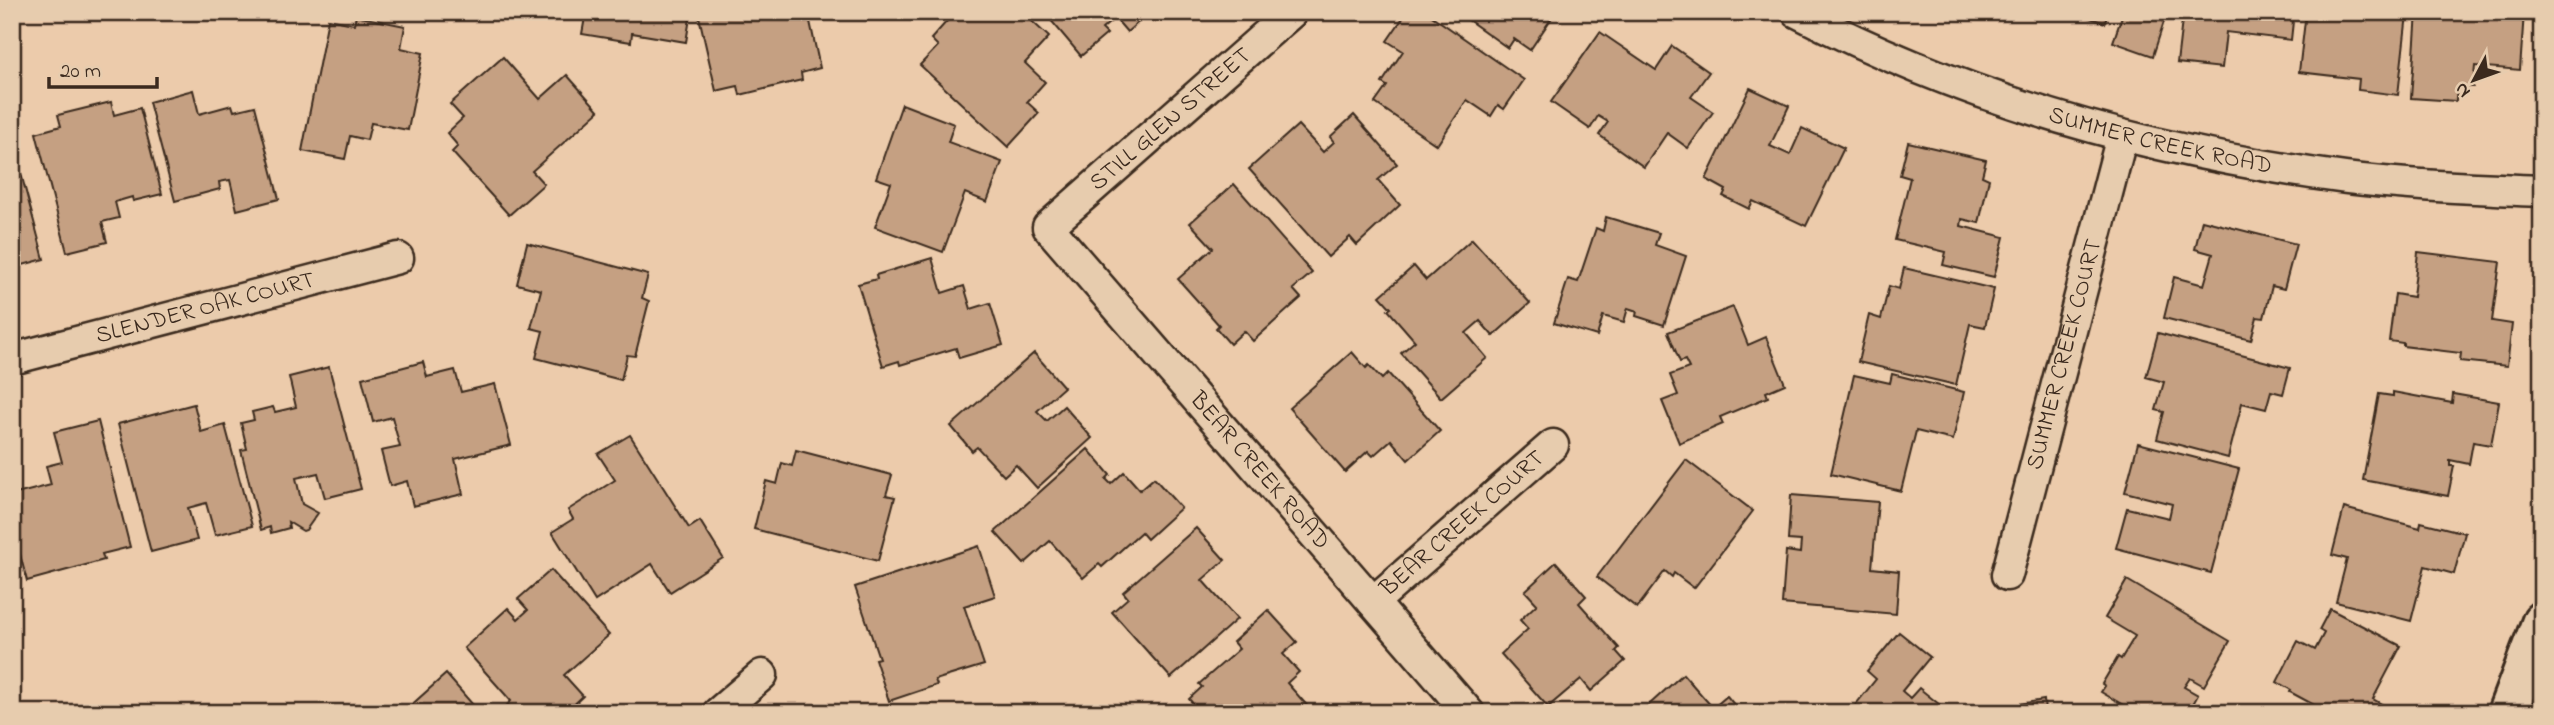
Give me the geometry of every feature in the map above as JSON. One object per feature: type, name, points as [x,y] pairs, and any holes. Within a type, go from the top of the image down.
[{"type":"street","name":"STILL GLEN STREET","points":[[1048,227],[1292,12]]},
{"type":"street","name":"SUMMER CREEK ROAD","points":[[1797,12],[1930,73],[2066,120],[2122,136],[2235,162],[2349,178],[2542,191]]},
{"type":"street","name":"SUMMER CREEK COURT","points":[[2007,575],[2122,136]]},
{"type":"street","name":"BEAR CREEK ROAD","points":[[1048,227],[1469,713]]},
{"type":"street","name":"SLENDER OAK COURT","points":[[12,359],[398,258]]},
{"type":"street","name":"BEAR CREEK COURT","points":[[1373,602],[1553,445]]},
{"type":"street","points":[[2507,713],[2542,621]]},
{"type":"street","points":[[719,713],[762,676]]},
{"type":"building","points":[[586,12],[691,12],[686,42],[632,33],[631,42],[582,34]]},
{"type":"building","points":[[698,12],[808,12],[820,68],[801,73],[802,80],[740,95],[738,86],[716,91]]},
{"type":"building","points":[[955,12],[1022,12],[1049,37],[1025,63],[1045,82],[1027,102],[1039,113],[1008,147],[920,65],[938,46],[931,39]]},
{"type":"building","points":[[1044,12],[1150,12],[1127,32],[1115,18],[1102,29],[1107,34],[1081,56]]},
{"type":"building","points":[[1407,12],[1426,12],[1524,80],[1504,109],[1498,105],[1491,116],[1467,100],[1437,145],[1375,103],[1387,86],[1382,83],[1403,51],[1387,41]]},
{"type":"building","points":[[1457,12],[1547,12],[1553,16],[1530,50],[1514,39],[1508,48]]},
{"type":"building","points":[[2072,12],[2108,12],[2105,23]]},
{"type":"building","points":[[2111,12],[2167,12],[2153,56],[2113,42],[2122,16]]},
{"type":"building","points":[[2183,12],[2294,12],[2291,40],[2226,32],[2222,68],[2177,63]]},
{"type":"building","points":[[2306,12],[2407,14],[2398,95],[2358,90],[2359,79],[2299,72]]},
{"type":"building","points":[[2417,12],[2524,12],[2520,70],[2475,66],[2473,87],[2457,86],[2456,101],[2411,98]]},
{"type":"building","points":[[356,16],[405,26],[401,48],[423,53],[408,130],[371,123],[367,140],[350,136],[345,159],[302,151],[328,19],[354,24]]},
{"type":"building","points":[[1600,32],[1656,70],[1672,46],[1709,72],[1691,97],[1713,112],[1688,148],[1667,133],[1644,167],[1599,135],[1608,122],[1598,116],[1590,129],[1551,102]]},
{"type":"building","points":[[503,57],[540,99],[567,75],[599,111],[532,171],[544,184],[509,215],[452,152],[458,146],[447,133],[463,118],[450,104]]},
{"type":"building","points":[[1750,88],[1789,106],[1770,146],[1790,155],[1802,128],[1844,148],[1806,226],[1753,201],[1749,209],[1723,196],[1726,190],[1706,179]]},
{"type":"building","points":[[193,90],[199,114],[232,105],[234,111],[255,106],[279,199],[237,210],[230,180],[219,182],[220,189],[175,201],[149,102]]},
{"type":"building","points":[[111,102],[114,115],[140,108],[162,194],[115,202],[119,218],[102,222],[107,242],[67,252],[36,133],[61,126],[58,115]]},
{"type":"building","points":[[902,104],[954,124],[948,142],[1002,162],[987,202],[965,193],[943,252],[875,227],[891,183],[876,178]]},
{"type":"building","points":[[1354,115],[1397,164],[1378,180],[1400,205],[1357,245],[1350,237],[1328,257],[1249,169],[1298,125],[1323,152],[1334,142],[1330,137]]},
{"type":"building","points":[[12,140],[44,259],[12,268]]},
{"type":"building","points":[[1908,142],[1986,160],[1982,176],[1989,179],[1979,223],[1962,219],[1961,226],[2004,237],[1994,277],[1943,265],[1946,252],[1895,240],[1910,178],[1900,175]]},
{"type":"building","points":[[1234,184],[1312,273],[1293,289],[1301,298],[1253,341],[1244,331],[1230,344],[1216,328],[1219,325],[1178,279],[1213,248],[1190,223]]},
{"type":"building","points":[[1606,217],[1659,233],[1655,245],[1686,256],[1664,325],[1636,316],[1637,311],[1628,308],[1624,322],[1603,316],[1597,336],[1554,323],[1568,279],[1578,282],[1596,228],[1603,231]]},
{"type":"building","points":[[2202,220],[2296,244],[2284,289],[2272,286],[2264,318],[2257,317],[2251,340],[2164,318],[2174,277],[2204,285],[2213,254],[2195,249]]},
{"type":"building","points":[[1472,239],[1530,303],[1493,336],[1480,321],[1466,333],[1487,358],[1441,398],[1401,353],[1415,341],[1388,310],[1391,308],[1380,296],[1414,266],[1426,280]]},
{"type":"building","points":[[527,243],[648,275],[642,298],[649,301],[635,356],[627,355],[621,380],[536,358],[543,331],[531,328],[541,290],[517,284]]},
{"type":"building","points":[[2418,252],[2500,262],[2492,321],[2512,324],[2507,366],[2460,361],[2461,353],[2403,346],[2403,343],[2389,341],[2395,294],[2413,297]]},
{"type":"building","points":[[932,258],[942,293],[964,286],[971,309],[990,303],[1003,345],[959,358],[956,348],[900,365],[899,361],[883,366],[858,284],[877,279],[876,275]]},
{"type":"building","points":[[1904,268],[1994,289],[1985,327],[1970,324],[1956,385],[1858,362],[1869,315],[1881,319],[1889,286],[1899,289]]},
{"type":"building","points":[[1733,307],[1748,345],[1766,337],[1785,384],[1766,392],[1768,397],[1720,417],[1723,424],[1679,443],[1662,401],[1678,395],[1670,375],[1689,368],[1685,360],[1680,362],[1668,332]]},
{"type":"building","points":[[2158,333],[2290,368],[2283,394],[2271,391],[2266,409],[2242,403],[2228,458],[2157,439],[2164,412],[2156,410],[2164,382],[2146,377]]},
{"type":"building","points":[[1352,352],[1366,368],[1369,365],[1382,379],[1388,373],[1440,431],[1408,460],[1391,440],[1373,456],[1368,451],[1345,472],[1289,408]]},
{"type":"building","points":[[1034,353],[1064,387],[1037,411],[1047,421],[1064,406],[1092,438],[1037,488],[1016,465],[1004,476],[977,447],[972,451],[951,426]]},
{"type":"building","points":[[423,362],[427,377],[455,370],[461,392],[495,384],[511,445],[455,459],[463,494],[413,506],[407,481],[390,486],[381,451],[400,447],[392,417],[373,422],[362,378]]},
{"type":"building","points":[[329,367],[361,489],[325,498],[318,473],[296,478],[302,504],[318,513],[303,531],[288,522],[289,528],[271,533],[270,527],[261,530],[241,450],[247,449],[241,423],[254,420],[252,412],[273,407],[275,412],[296,407],[289,377]]},
{"type":"building","points":[[1892,374],[1964,392],[1953,440],[1916,431],[1901,491],[1831,474],[1854,375],[1890,383]]},
{"type":"building","points":[[2393,392],[2452,403],[2453,394],[2499,402],[2491,445],[2473,442],[2469,464],[2450,460],[2450,466],[2454,466],[2448,496],[2363,480],[2379,394],[2393,396]]},
{"type":"building","points":[[194,404],[201,432],[225,425],[252,526],[215,535],[206,503],[188,508],[197,540],[151,552],[118,424]]},
{"type":"building","points":[[98,421],[130,547],[102,554],[104,560],[27,581],[12,524],[12,495],[51,485],[46,466],[62,462],[54,432]]},
{"type":"building","points":[[630,435],[689,528],[700,521],[723,558],[670,592],[652,564],[595,601],[552,532],[573,519],[568,510],[615,480],[598,454]]},
{"type":"building","points":[[2138,443],[2239,469],[2211,573],[2116,548],[2127,508],[2169,518],[2172,504],[2125,492]]},
{"type":"building","points":[[1088,449],[1110,475],[1106,479],[1111,484],[1124,472],[1140,490],[1154,478],[1181,508],[1147,539],[1141,532],[1102,567],[1099,564],[1083,578],[1050,541],[1024,564],[995,532]]},
{"type":"building","points":[[796,450],[892,475],[886,495],[895,497],[878,561],[754,529],[766,481],[777,484],[782,463],[792,466]]},
{"type":"building","points":[[1686,460],[1753,511],[1694,588],[1674,573],[1672,577],[1665,571],[1637,608],[1597,577]]},
{"type":"building","points":[[1791,495],[1878,502],[1872,568],[1899,571],[1896,614],[1782,604],[1786,551],[1800,553],[1801,541],[1788,540]]},
{"type":"building","points":[[2344,508],[2420,528],[2421,522],[2465,533],[2454,574],[2425,566],[2411,621],[2336,602],[2347,559],[2332,555]]},
{"type":"building","points":[[1196,528],[1225,560],[1202,580],[1237,619],[1171,678],[1112,612],[1128,598],[1123,592]]},
{"type":"building","points":[[979,546],[995,596],[964,606],[984,665],[935,680],[937,685],[889,701],[875,659],[879,658],[855,587]]},
{"type":"building","points":[[1556,562],[1586,596],[1579,603],[1619,648],[1616,651],[1625,661],[1591,691],[1581,679],[1548,707],[1501,654],[1528,629],[1520,620],[1537,604],[1525,591]]},
{"type":"building","points":[[551,570],[609,635],[564,675],[583,696],[565,713],[514,713],[507,705],[511,701],[464,648],[508,608],[518,619],[528,610],[518,599]]},
{"type":"building","points":[[2127,580],[2230,641],[2204,686],[2190,678],[2184,687],[2198,695],[2188,713],[2137,713],[2101,692],[2105,686],[2102,684],[2118,657],[2121,659],[2135,636],[2105,618]]},
{"type":"building","points":[[2330,609],[2401,646],[2373,699],[2397,713],[2329,713],[2277,682],[2298,641],[2315,650],[2324,633],[2319,630]]},
{"type":"building","points":[[1268,610],[1297,642],[1283,654],[1299,672],[1287,683],[1311,710],[1308,713],[1201,713],[1189,699],[1202,687],[1199,684],[1239,649],[1233,642]]},
{"type":"building","points":[[1899,632],[1930,657],[1902,691],[1910,698],[1919,688],[1950,713],[1849,713],[1876,679],[1867,671]]},
{"type":"building","points":[[446,674],[480,713],[410,713],[407,709]]},
{"type":"building","points":[[1683,674],[1713,708],[1727,696],[1741,713],[1640,713]]},
{"type":"building","points":[[2044,700],[2045,713],[2001,713],[2000,707]]}]
